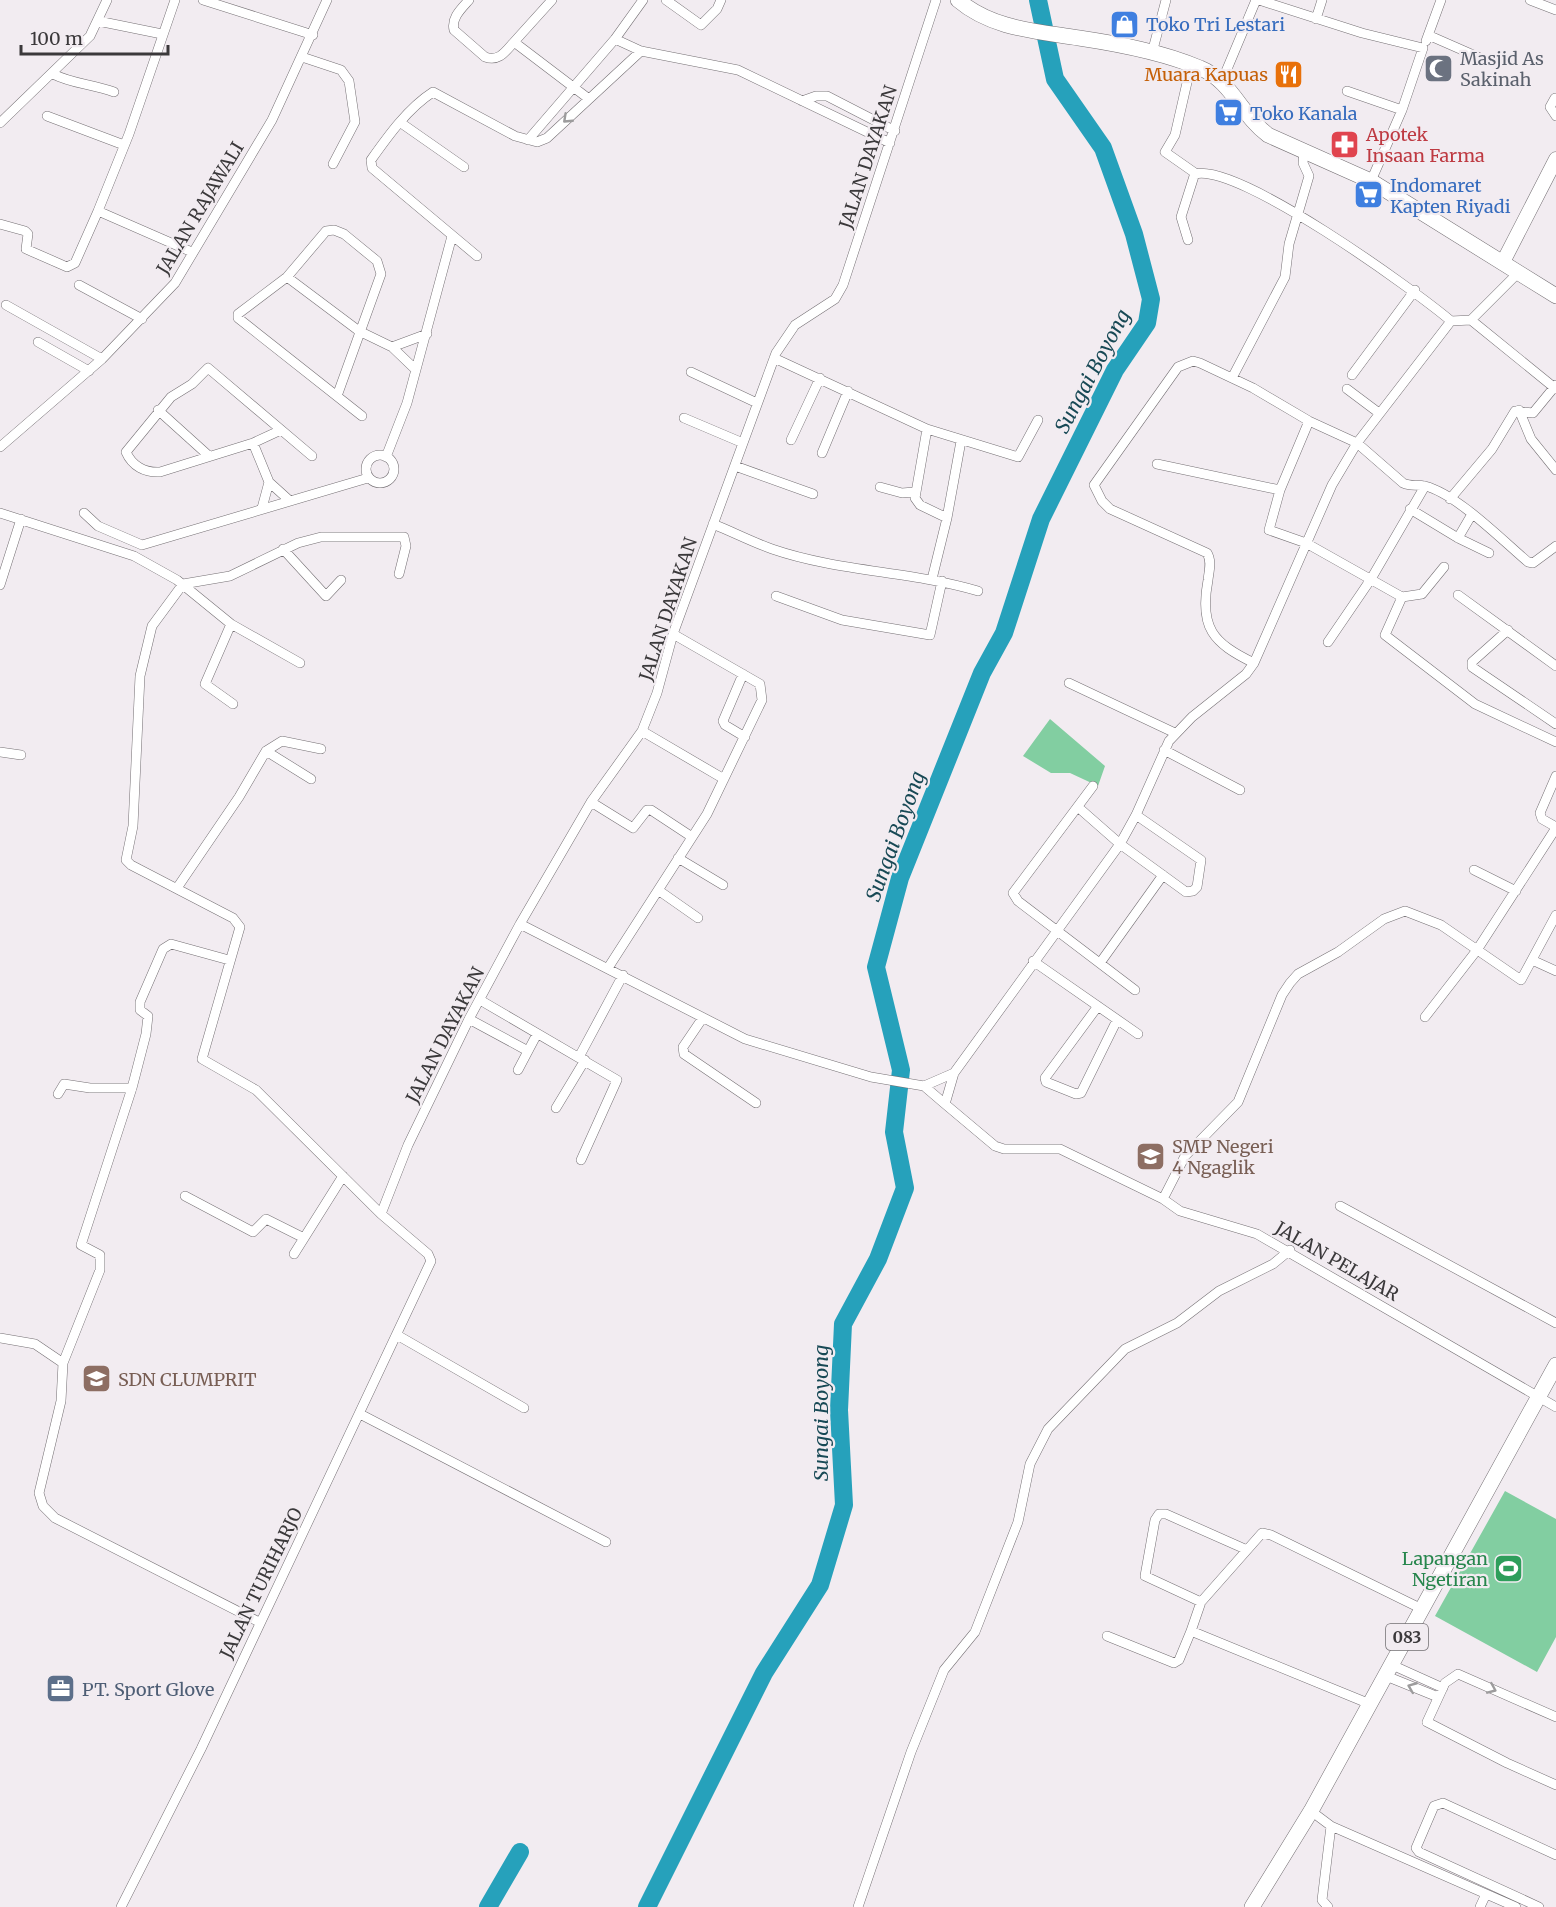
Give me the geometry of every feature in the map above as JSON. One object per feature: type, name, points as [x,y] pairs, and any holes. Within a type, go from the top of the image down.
[{"type":"main road","points":[[958,0],[987,19],[1020,29],[1081,38],[1152,53],[1191,65],[1222,81],[1260,128],[1371,181],[1556,296]]},
{"type":"main road","points":[[1503,262],[1556,159]]},
{"type":"main road","name":"083","points":[[1252,1907],[1311,1811],[1556,1365]]},
{"type":"street","points":[[0,123],[90,36],[107,0]]},
{"type":"street","points":[[0,224],[25,231],[28,234],[26,249],[67,267],[75,263],[124,145],[175,0]]},
{"type":"street","points":[[203,0],[219,2],[313,34]]},
{"type":"street","name":"JALAN RAJAWALI","points":[[2,443],[102,359],[142,320],[175,283],[272,120],[327,0]]},
{"type":"street","points":[[468,0],[458,13],[453,25],[454,30],[491,59],[502,55],[552,0]]},
{"type":"street","points":[[528,141],[615,39],[643,0]]},
{"type":"street","points":[[666,0],[701,25],[717,9],[721,0]]},
{"type":"street","name":"JALAN DAYAKAN","points":[[381,1214],[408,1145],[469,1019],[520,924],[591,802],[642,731],[655,700],[673,634],[774,358],[795,325],[840,293],[895,131],[936,0]]},
{"type":"street","points":[[1152,53],[1166,0]]},
{"type":"street","points":[[1222,81],[1257,0],[1422,48]]},
{"type":"street","points":[[1316,19],[1322,0]]},
{"type":"street","points":[[1371,181],[1402,110],[1422,48],[1442,0]]},
{"type":"street","points":[[1530,0],[1556,10]]},
{"type":"street","points":[[98,21],[162,34]]},
{"type":"street","points":[[1428,35],[1485,60]]},
{"type":"street","points":[[615,39],[641,51],[738,70],[890,143]]},
{"type":"street","points":[[514,42],[589,99]]},
{"type":"street","points":[[477,256],[372,168],[371,160],[401,123],[425,98],[436,92],[528,141],[537,142],[547,138],[641,51]]},
{"type":"street","points":[[302,57],[341,70],[349,81],[355,122],[333,164]]},
{"type":"street","points":[[1191,65],[1175,137],[1167,145],[1165,152],[1195,174],[1218,175],[1299,214],[1415,290],[1451,321],[1471,320],[1555,387],[1533,413],[1519,410]]},
{"type":"street","points":[[53,74],[68,81],[91,84],[114,92]]},
{"type":"street","points":[[1347,91],[1402,110]]},
{"type":"street","points":[[802,101],[816,96],[827,96],[895,131]]},
{"type":"street","points":[[1555,98],[1550,106],[1556,116]]},
{"type":"street","points":[[47,116],[124,145]]},
{"type":"street","points":[[401,123],[464,167]]},
{"type":"street","points":[[1232,378],[1285,277],[1289,244],[1309,176],[1304,163],[1304,150]]},
{"type":"street","points":[[1188,240],[1181,217],[1195,174]]},
{"type":"street","points":[[98,211],[192,252]]},
{"type":"street","points":[[338,396],[359,331],[380,283],[380,268],[373,257],[344,234],[334,230],[326,231],[287,276],[238,314],[238,318],[362,416]]},
{"type":"street","points":[[386,457],[407,403],[452,236]]},
{"type":"street","points":[[1471,320],[1519,272]]},
{"type":"street","points":[[287,276],[359,331],[392,347],[416,370]]},
{"type":"street","points":[[79,285],[142,320]]},
{"type":"street","points":[[1352,375],[1415,290]]},
{"type":"street","points":[[6,305],[102,359]]},
{"type":"street","points":[[945,1104],[954,1073],[1056,929],[1120,844],[1136,815],[1164,750],[1175,733],[1246,675],[1254,663],[1332,485],[1357,443],[1451,321]]},
{"type":"street","points":[[392,347],[427,334]]},
{"type":"street","points":[[38,342],[89,371]]},
{"type":"street","points":[[774,358],[927,429],[1018,457],[1038,420]]},
{"type":"street","points":[[1254,663],[1230,651],[1216,640],[1210,629],[1205,616],[1210,570],[1207,553],[1110,509],[1102,501],[1094,485],[1178,367],[1193,361],[1232,378],[1309,421],[1357,443],[1402,483],[1411,487],[1425,486],[1472,514],[1528,562],[1533,563],[1556,546]]},
{"type":"street","points":[[280,430],[253,443],[160,472],[148,471],[132,464],[126,452],[158,410],[208,368],[312,456]]},
{"type":"street","points":[[691,372],[757,403]]},
{"type":"street","points":[[791,440],[820,378]]},
{"type":"street","points":[[1347,389],[1379,413]]},
{"type":"street","points":[[822,453],[848,391]]},
{"type":"street","points":[[158,410],[209,456]]},
{"type":"street","points":[[1519,410],[1531,439],[1556,470]]},
{"type":"street","points":[[1450,499],[1492,449],[1519,410]]},
{"type":"street","points":[[684,418],[743,442]]},
{"type":"street","points":[[1309,421],[1280,490],[1269,530],[1306,543],[1402,597],[1422,594],[1444,567]]},
{"type":"street","points":[[927,429],[915,492],[917,503],[947,518]]},
{"type":"street","points":[[932,579],[947,518],[961,441]]},
{"type":"street","points":[[253,443],[269,482],[290,501]]},
{"type":"street","points":[[373,457],[386,457],[393,464],[393,472],[390,479],[382,483],[375,483],[368,478],[365,470],[367,463],[373,457]]},
{"type":"street","points":[[1157,464],[1280,490]]},
{"type":"street","points":[[735,466],[813,494]]},
{"type":"street","points":[[84,513],[98,526],[142,545],[368,478]]},
{"type":"street","points":[[262,508],[269,482]]},
{"type":"street","points":[[1328,642],[1371,579],[1410,508],[1425,486]]},
{"type":"street","points":[[880,487],[902,493],[915,492]]},
{"type":"street","points":[[1410,508],[1458,538],[1489,553]]},
{"type":"street","points":[[0,513],[134,556],[183,584],[231,624],[300,663]]},
{"type":"street","points":[[1458,538],[1472,514]]},
{"type":"street","points":[[0,585],[21,519]]},
{"type":"street","points":[[713,524],[773,549],[828,562],[942,581],[978,591]]},
{"type":"street","points":[[381,1214],[256,1089],[202,1059],[240,927],[237,922],[131,865],[126,856],[133,826],[140,676],[152,626],[183,584],[230,576],[283,549],[321,537],[400,536],[406,542],[399,574]]},
{"type":"street","points":[[283,549],[326,596],[341,580]]},
{"type":"street","points":[[776,596],[842,620],[930,635],[942,581]]},
{"type":"street","points":[[1458,595],[1556,666]]},
{"type":"street","points":[[1402,597],[1385,635],[1475,704],[1556,742]]},
{"type":"street","points":[[231,624],[205,684],[233,704]]},
{"type":"street","points":[[1508,630],[1472,662],[1472,667],[1556,724]]},
{"type":"street","points":[[608,968],[692,837],[758,711],[762,689],[760,684],[673,634]]},
{"type":"street","points":[[743,674],[723,721],[725,725],[745,737]]},
{"type":"street","points":[[1069,683],[1175,733]]},
{"type":"street","points":[[642,731],[724,779]]},
{"type":"street","points":[[177,888],[240,797],[266,751],[282,741],[321,749]]},
{"type":"street","points":[[1164,750],[1240,790]]},
{"type":"street","points":[[266,751],[311,778]]},
{"type":"street","points":[[0,752],[21,755]]},
{"type":"street","points":[[1425,1017],[1477,950],[1556,827],[1542,819],[1540,813],[1556,776]]},
{"type":"street","points":[[1093,786],[1079,808],[1013,893],[1018,901],[1135,990]]},
{"type":"street","points":[[591,802],[633,828],[647,810],[651,810],[692,837]]},
{"type":"street","points":[[1079,808],[1120,844],[1186,892],[1191,892],[1197,887],[1202,863],[1136,815]]},
{"type":"street","points":[[678,858],[723,885]]},
{"type":"street","points":[[1474,870],[1516,891]]},
{"type":"street","points":[[1100,963],[1163,875]]},
{"type":"street","points":[[658,890],[698,918]]},
{"type":"street","points":[[1163,1199],[1185,1156],[1238,1102],[1282,995],[1298,974],[1338,952],[1384,919],[1405,910],[1428,919],[1521,980],[1556,915]]},
{"type":"street","points":[[520,924],[623,975],[702,1019],[766,1047],[871,1077],[919,1084],[954,1073]]},
{"type":"street","points":[[229,960],[171,944],[163,949],[140,1002],[140,1010],[148,1016],[149,1021],[132,1088],[81,1245],[100,1255],[100,1270],[63,1363],[62,1401],[39,1493],[47,1512],[259,1623]]},
{"type":"street","points":[[1532,960],[1556,971]]},
{"type":"street","points":[[1033,961],[1138,1034]]},
{"type":"street","points":[[556,1108],[623,975]]},
{"type":"street","points":[[480,1000],[582,1058],[617,1083],[581,1160]]},
{"type":"street","points":[[1098,1006],[1045,1078],[1046,1082],[1076,1094],[1081,1093],[1117,1020]]},
{"type":"street","points":[[469,1019],[528,1051]]},
{"type":"street","points":[[702,1019],[683,1047],[684,1054],[756,1103]]},
{"type":"street","points":[[518,1070],[537,1034]]},
{"type":"street","points":[[58,1094],[64,1084],[69,1083],[90,1088],[132,1088]]},
{"type":"street","name":"JALAN PELAJAR","points":[[919,1084],[995,1146],[1004,1149],[1060,1149],[1163,1199],[1180,1211],[1257,1234],[1290,1250],[1556,1407]]},
{"type":"street","points":[[294,1254],[343,1176]]},
{"type":"street","points":[[185,1196],[253,1232],[263,1218],[304,1238]]},
{"type":"street","points":[[1340,1206],[1556,1323]]},
{"type":"street","name":"JALAN TURIHARJO","points":[[121,1907],[201,1749],[431,1261],[428,1254],[381,1214]]},
{"type":"street","points":[[858,1907],[911,1752],[944,1670],[975,1632],[1018,1522],[1030,1464],[1048,1429],[1125,1349],[1177,1323],[1212,1296],[1273,1264],[1290,1250]]},
{"type":"street","points":[[397,1335],[524,1408]]},
{"type":"street","points":[[0,1338],[35,1344],[63,1363]]},
{"type":"street","points":[[360,1414],[606,1542]]},
{"type":"street","points":[[1201,1602],[1145,1576],[1155,1520],[1160,1514],[1166,1514],[1245,1549]]},
{"type":"street","points":[[1107,1636],[1174,1663],[1179,1660],[1201,1602],[1245,1549],[1262,1533],[1271,1534],[1422,1609]]},
{"type":"street","points":[[1191,1631],[1370,1704]]},
{"type":"street","points":[[1389,1671],[1443,1688]]},
{"type":"street","points":[[1389,1671],[1438,1697]]},
{"type":"street","points":[[1556,1717],[1458,1674],[1452,1677],[1443,1688],[1428,1725],[1553,1784],[1556,1773]]},
{"type":"street","points":[[1516,1907],[1486,1894],[1471,1881],[1417,1850],[1418,1841],[1437,1803],[1443,1803],[1556,1855]]},
{"type":"street","points":[[1311,1811],[1331,1826],[1539,1907]]},
{"type":"street","points":[[1328,1907],[1322,1900],[1331,1826]]},
{"type":"street","points":[[1480,1907],[1486,1894]]},
{"type":"green space","points":[[1050,719],[1105,766],[1098,786],[1070,773],[1051,773],[1023,756]]},
{"type":"green space","name":"Lapangan Ngetiran","points":[[1505,1491],[1556,1519],[1556,1637],[1537,1672],[1435,1616]]},
{"type":"waterway","name":"Sungai Boyong","points":[[647,1907],[764,1673],[820,1585],[844,1505],[839,1410],[843,1324],[878,1259],[905,1188],[894,1132],[901,1070],[876,967],[900,878],[982,673],[1004,633],[1041,519],[1115,370],[1147,323],[1151,299],[1134,234],[1103,148],[1055,79],[1038,0]]},
{"type":"waterway","points":[[488,1907],[520,1852]]},
{"type":"place","name":"Toko Tri Lestari","points":[[1125,24]]},
{"type":"place","name":"Masjid As Sakinah","points":[[1439,68]]},
{"type":"place","name":"Muara Kapuas","points":[[1289,74]]},
{"type":"place","name":"Toko Kanala","points":[[1229,113]]},
{"type":"place","name":"Apotek Insaan Farma","points":[[1345,144]]},
{"type":"place","name":"Indomaret Kapten Riyadi","points":[[1369,195]]},
{"type":"place","name":"SMP Negeri 4 Ngaglik","points":[[1151,1156]]},
{"type":"place","name":"SDN CLUMPRIT","points":[[97,1379]]},
{"type":"place","name":"Lapangan Ngetiran","points":[[1509,1568]]},
{"type":"place","name":"PT. Sport Glove","points":[[61,1689]]}]
